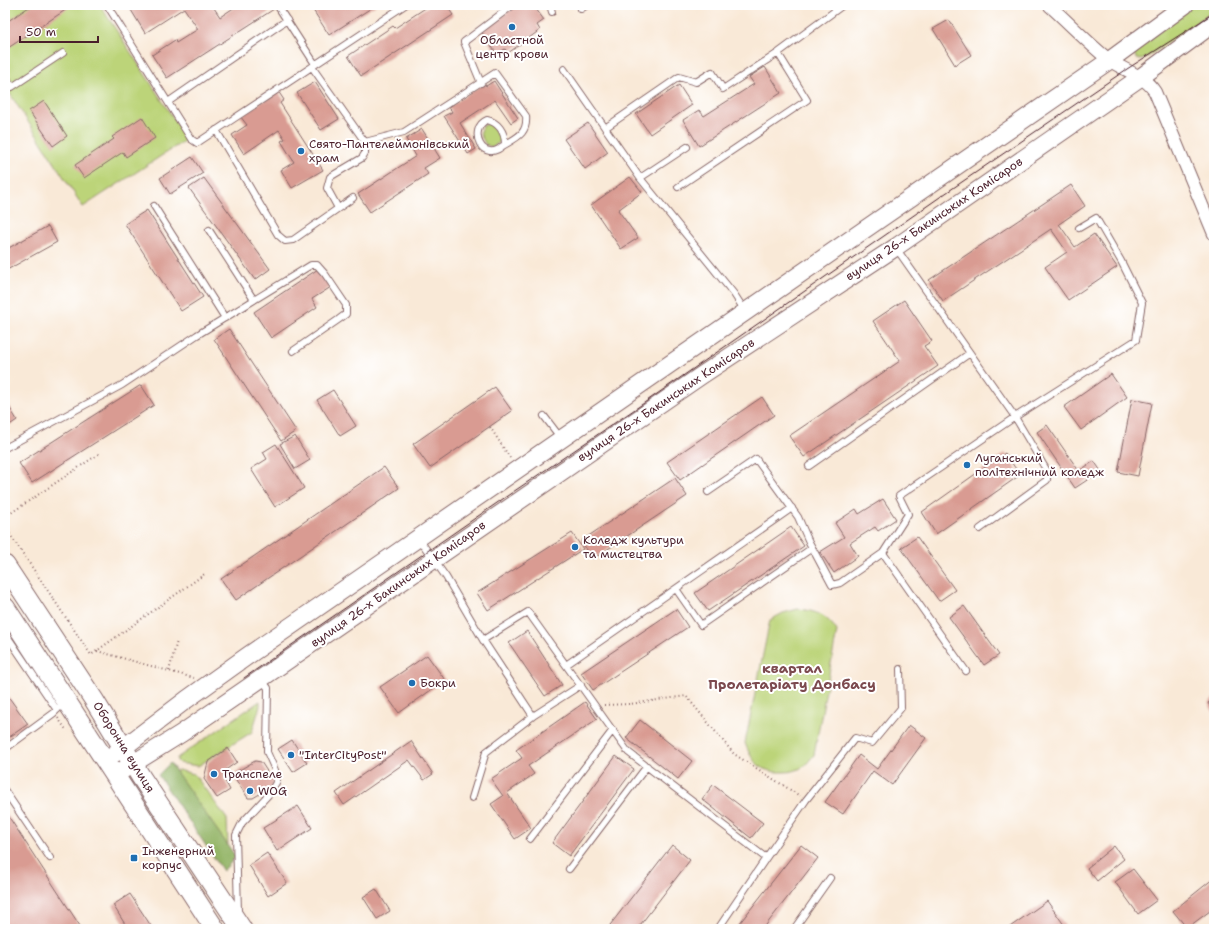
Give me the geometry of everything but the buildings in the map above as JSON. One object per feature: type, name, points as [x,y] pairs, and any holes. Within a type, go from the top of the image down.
[{"type":"main road","name":"Оборонна вулиця","points":[[5,565],[94,700],[133,764],[240,926]]},
{"type":"main road","name":"Оборонна вулиця","points":[[5,607],[9,629],[61,706],[110,768],[215,929]]},
{"type":"street","points":[[1049,5],[1110,60],[1141,77],[1152,87],[1214,234]]},
{"type":"street","points":[[110,768],[123,748],[246,657],[1110,60],[1186,5]]},
{"type":"street","name":"вулиця 26-х Бакинських Комісаров","points":[[110,768],[133,764],[265,683],[433,560],[702,375],[896,247],[1141,77],[1214,23]]},
{"type":"street","points":[[246,657],[265,683]]},
{"type":"lane","points":[[107,5],[191,139],[197,143],[405,5]]},
{"type":"lane","points":[[277,5],[314,66],[365,142],[365,152],[362,158],[330,177],[327,188],[338,208]]},
{"type":"lane","points":[[481,83],[464,42],[514,5]]},
{"type":"lane","points":[[550,5],[552,12]]},
{"type":"lane","points":[[580,5],[581,9],[587,5]]},
{"type":"lane","points":[[605,128],[679,77],[696,82],[712,72],[723,89],[778,53],[844,5]]},
{"type":"lane","points":[[168,102],[287,20]]},
{"type":"lane","points":[[5,75],[12,87],[63,52]]},
{"type":"lane","points":[[678,187],[807,100],[778,53]]},
{"type":"lane","points":[[564,69],[640,178],[734,294],[745,312]]},
{"type":"lane","points":[[365,142],[404,132],[495,73],[526,116],[524,131],[494,152],[484,150],[477,137],[478,131],[483,122],[487,120],[493,121],[503,132],[505,140],[501,147]]},
{"type":"lane","points":[[216,130],[278,235],[285,241],[293,240],[353,198]]},
{"type":"lane","points":[[640,178],[687,147]]},
{"type":"lane","points":[[154,206],[225,318]]},
{"type":"lane","points":[[708,492],[756,459],[798,517],[812,548],[832,584],[840,583],[883,553],[908,514],[900,496],[1015,417],[1136,340],[1142,303],[1121,261],[1096,218],[1079,228]]},
{"type":"lane","points":[[209,230],[254,300]]},
{"type":"lane","points":[[896,247],[1015,417],[1047,471],[1046,480],[980,529]]},
{"type":"lane","points":[[5,448],[122,385],[254,300],[311,265],[317,265],[346,305],[346,314],[293,351]]},
{"type":"lane","points":[[809,466],[970,353]]},
{"type":"lane","points":[[544,416],[562,438]]},
{"type":"lane","points":[[566,665],[792,508]]},
{"type":"lane","points":[[418,538],[446,577],[483,640],[532,716]]},
{"type":"lane","points":[[676,589],[701,625],[812,548]]},
{"type":"lane","points":[[883,553],[966,671]]},
{"type":"lane","points":[[483,640],[528,612],[628,752],[766,858]]},
{"type":"lane","points":[[718,929],[806,800],[855,738],[872,743],[901,708],[900,669]]},
{"type":"lane","points":[[240,926],[236,835],[242,823],[269,794],[277,781],[275,770],[267,752],[265,683]]},
{"type":"lane","points":[[472,798],[486,752],[532,716],[581,685]]},
{"type":"lane","points":[[5,750],[61,706]]},
{"type":"lane","points":[[530,839],[613,730]]},
{"type":"lane","points":[[569,868],[647,766]]},
{"type":"lane","points":[[5,791],[50,858]]},
{"type":"lane","points":[[794,929],[830,878]]},
{"type":"path","points":[[490,427],[517,470]]},
{"type":"path","points":[[5,517],[100,454]]},
{"type":"path","points":[[5,527],[91,655],[206,573]]},
{"type":"path","points":[[169,671],[177,641]]},
{"type":"path","points":[[97,651],[196,679]]},
{"type":"path","points":[[595,705],[630,704],[686,696],[734,754],[806,800]]},
{"type":"green space","points":[[5,5],[100,5],[187,139],[83,207],[5,86]]},
{"type":"green space","points":[[1193,5],[1214,5],[1214,11],[1144,59],[1140,60],[1136,58],[1133,51]]},
{"type":"green space","points":[[490,123],[498,130],[501,138],[501,141],[493,147],[486,145],[480,134],[483,126]]},
{"type":"green space","points":[[798,609],[810,611],[820,615],[829,621],[837,631],[814,755],[799,769],[788,772],[775,772],[769,771],[758,765],[751,756],[745,743],[770,620],[783,613]]},
{"type":"green space","points":[[260,701],[260,706],[252,732],[198,766],[179,763],[177,761],[177,758]]},
{"type":"green space","points":[[170,763],[236,857],[223,871],[158,775]]},
{"type":"green space","points":[[178,770],[194,774],[227,819],[228,846],[175,772]]},
{"type":"tram line","points":[[244,678],[940,197],[1127,69],[1214,13]]},
{"type":"place","name":"Областной центр крови","points":[[512,27]]},
{"type":"place","name":"Свято-Пантелеймонівський храм","points":[[301,151]]},
{"type":"place","name":"Луганський політехнічний коледж","points":[[967,465]]},
{"type":"place","name":"Коледж культури та мистецтва","points":[[575,547]]},
{"type":"place","name":"Бокри","points":[[412,683]]},
{"type":"place","name":"\"InterCityPost\"","points":[[291,755]]},
{"type":"place","name":"Транспеле","points":[[214,774]]},
{"type":"place","name":"WOG","points":[[250,791]]},
{"type":"place","name":"Інженерний корпус","points":[[134,858]]},
{"type":"district","name":"квартал Пролетаріату Донбасу","points":[[792,676]]}]
